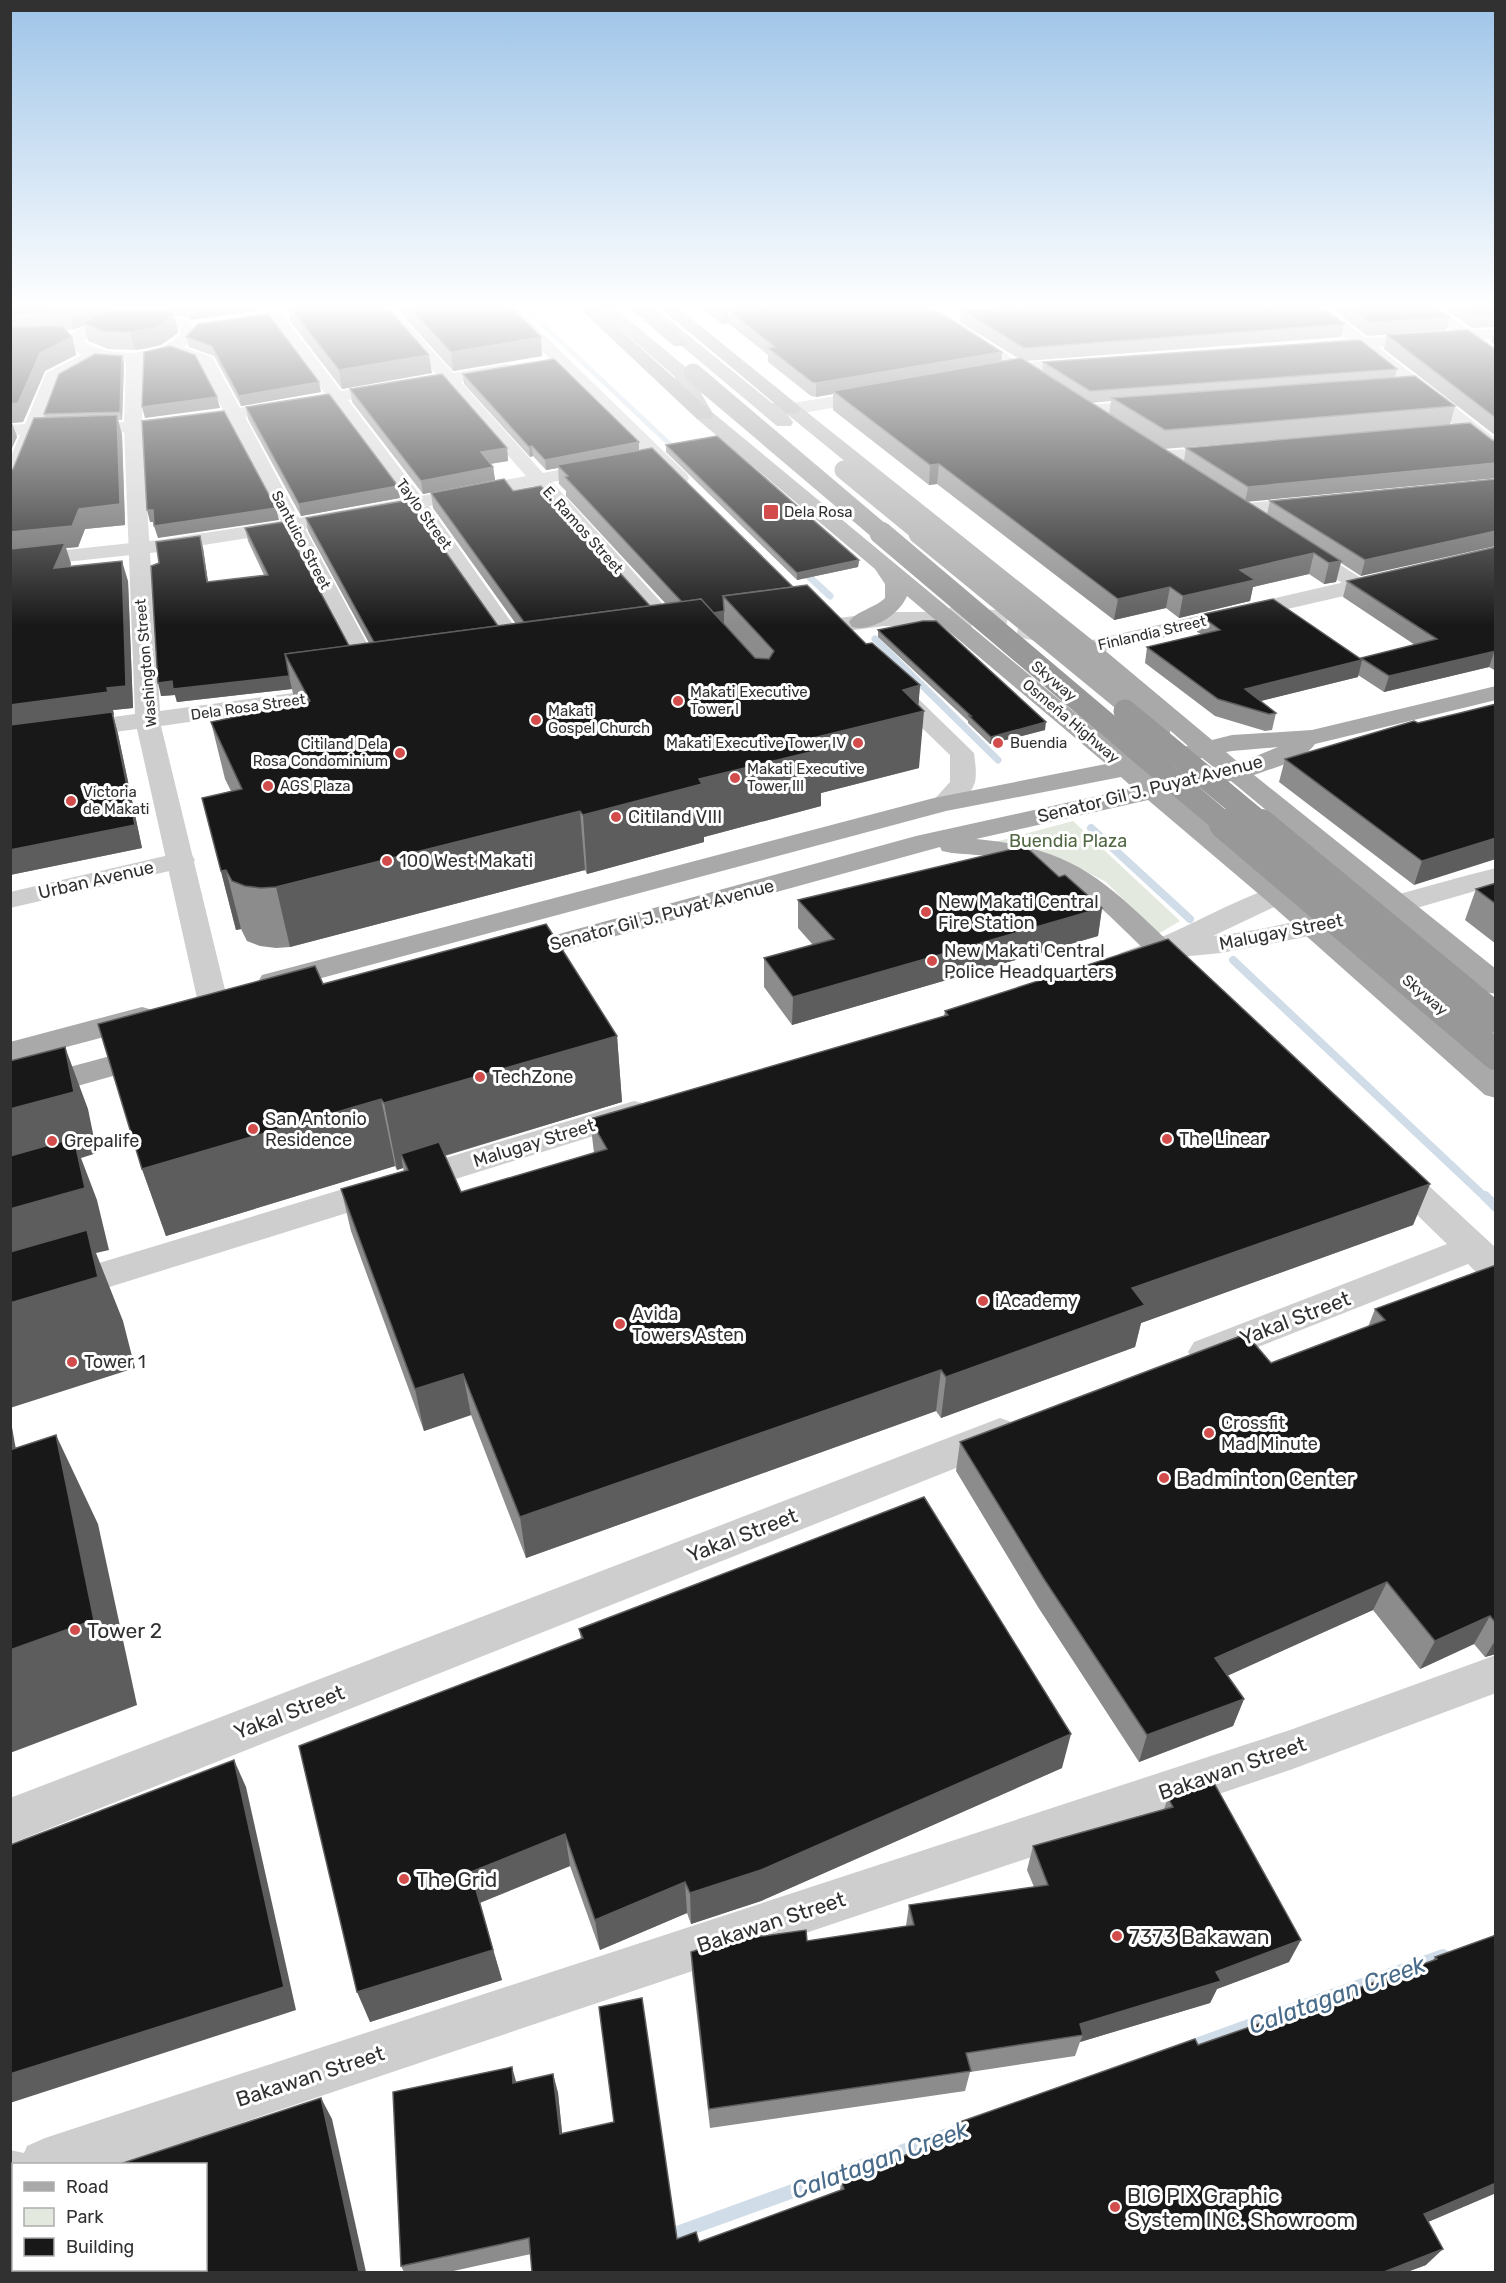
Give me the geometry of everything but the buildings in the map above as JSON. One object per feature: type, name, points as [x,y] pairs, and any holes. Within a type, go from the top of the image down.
[{"type":"highway","name":"Skyway","points":[[739,413],[1496,1055]]},
{"type":"highway","name":"Skyway","points":[[764,413],[1496,1018]]},
{"type":"main road","name":"Osmeña Highway","points":[[733,413],[1496,1063]]},
{"type":"main road","points":[[773,413],[1496,1007]]},
{"type":"main road","points":[[796,413],[1088,648],[1496,984]]},
{"type":"main road","name":"Osmeña Highway","points":[[704,415],[1316,927],[1496,1087]]},
{"type":"main road","points":[[860,622],[887,609],[894,602],[897,593],[896,583],[877,558]]},
{"type":"main road","name":"Senator Gil J. Puyat Avenue","points":[[10,1052],[943,804],[1126,768],[1207,748],[1257,740],[1312,738],[1496,693]]},
{"type":"main road","points":[[1021,788],[1064,764],[1075,754],[1077,740],[1071,720]]},
{"type":"main road","name":"Senator Gil J. Puyat Avenue","points":[[483,964],[926,842],[1236,772],[1277,758],[1312,738]]},
{"type":"main road","points":[[926,842],[1013,851],[1048,861],[1092,886],[1161,950]]},
{"type":"main road","points":[[10,1094],[183,1046]]},
{"type":"street","points":[[10,484],[39,413]]},
{"type":"street","name":"Washington Street","points":[[133,413],[138,550],[148,721],[182,860],[210,999]]},
{"type":"street","points":[[10,430],[133,427],[241,413]]},
{"type":"street","name":"Taylo Street","points":[[348,413],[416,502],[532,667]]},
{"type":"street","name":"E. Ramos Street","points":[[480,413],[686,645]]},
{"type":"street","points":[[614,413],[693,491]]},
{"type":"street","points":[[1089,413],[1105,423]]},
{"type":"street","points":[[1450,413],[1496,449]]},
{"type":"street","name":"Santuico Street","points":[[233,414],[292,525],[391,686]]},
{"type":"street","points":[[1449,432],[1472,430]]},
{"type":"street","points":[[1185,475],[1151,452],[1251,449]]},
{"type":"street","points":[[637,461],[659,457]]},
{"type":"street","points":[[10,562],[138,550],[292,525],[615,465]]},
{"type":"street","points":[[1221,498],[1268,528]]},
{"type":"street","points":[[1240,510],[1333,501]]},
{"type":"street","points":[[1287,540],[1360,586]]},
{"type":"street","name":"Finlandia Street","points":[[1088,648],[1405,575]]},
{"type":"street","points":[[783,632],[896,618],[949,619]]},
{"type":"street","points":[[878,674],[962,753],[963,785],[957,794],[943,804]]},
{"type":"street","name":"Dela Rosa Street","points":[[10,738],[148,721],[391,686]]},
{"type":"street","name":"Urban Avenue","points":[[10,900],[182,860]]},
{"type":"street","name":"Malugay Street","points":[[1105,967],[1161,950],[1277,895],[1358,871]]},
{"type":"street","name":"Malugay Street","points":[[1161,950],[1234,944],[1316,927],[1400,906],[1496,876]]},
{"type":"street","points":[[1161,950],[1186,974]]},
{"type":"street","name":"Malugay Street","points":[[10,1304],[663,1103]]},
{"type":"street","points":[[1372,1152],[1484,1259]]},
{"type":"street","name":"Yakal Street","points":[[1171,1366],[1484,1259]]},
{"type":"street","name":"Yakal Street","points":[[10,1821],[1028,1422]]},
{"type":"street","name":"Bakawan Street","points":[[48,2163],[1290,1750],[1496,1674]]},
{"type":"green space","name":"Buendia Plaza","points":[[1073,821],[1180,921],[1158,934],[1106,882],[1062,859],[995,842]]},
{"type":"waterway","points":[[636,413],[678,452]]},
{"type":"waterway","points":[[803,571],[830,596]]},
{"type":"waterway","points":[[875,639],[998,760]]},
{"type":"waterway","points":[[1091,828],[1190,919]]},
{"type":"waterway","points":[[1233,960],[1486,1198]]},
{"type":"waterway","points":[[1485,1196],[1496,1207]]},
{"type":"waterway","name":"Calatagan Creek","points":[[1188,2048],[1443,1956]]},
{"type":"waterway","name":"Calatagan Creek","points":[[666,2237],[964,2129]]},
{"type":"tunnel","points":[[949,619],[1002,622],[1054,633]]},
{"type":"place","name":"Dela Rosa","points":[[771,512]]},
{"type":"place","name":"Makati Executive Tower I","points":[[678,701]]},
{"type":"place","name":"Makati Gospel Church","points":[[536,720]]},
{"type":"place","name":"Makati Executive Tower IV","points":[[858,743]]},
{"type":"place","name":"Buendia","points":[[998,743]]},
{"type":"place","name":"Citiland Dela Rosa Condominium","points":[[400,753]]},
{"type":"place","name":"Makati Executive Tower III","points":[[735,778]]},
{"type":"place","name":"AGS Plaza","points":[[268,786]]},
{"type":"place","name":"Victoria de Makati","points":[[71,801]]},
{"type":"place","name":"Citiland VIII","points":[[616,817]]},
{"type":"place","name":"100 West Makati","points":[[387,861]]},
{"type":"place","name":"New Makati Central Fire Station","points":[[926,912]]},
{"type":"place","name":"New Makati Central Police Headquarters","points":[[932,961]]},
{"type":"place","name":"TechZone","points":[[480,1077]]},
{"type":"place","name":"San Antonio Residence","points":[[253,1129]]},
{"type":"place","name":"The Linear","points":[[1167,1139]]},
{"type":"place","name":"Grepalife","points":[[52,1141]]},
{"type":"place","name":"iAcademy","points":[[983,1301]]},
{"type":"place","name":"Avida Towers Asten","points":[[620,1324]]},
{"type":"place","name":"Tower 1","points":[[72,1362]]},
{"type":"place","name":"Crossfit Mad Minute","points":[[1209,1433]]},
{"type":"place","name":"Badminton Center","points":[[1164,1478]]},
{"type":"place","name":"Tower 2","points":[[75,1630]]},
{"type":"place","name":"The Grid","points":[[404,1879]]},
{"type":"place","name":"7373 Bakawan","points":[[1117,1936]]},
{"type":"place","name":"BIG PIX Graphic System INC. Showroom","points":[[1115,2207]]}]
